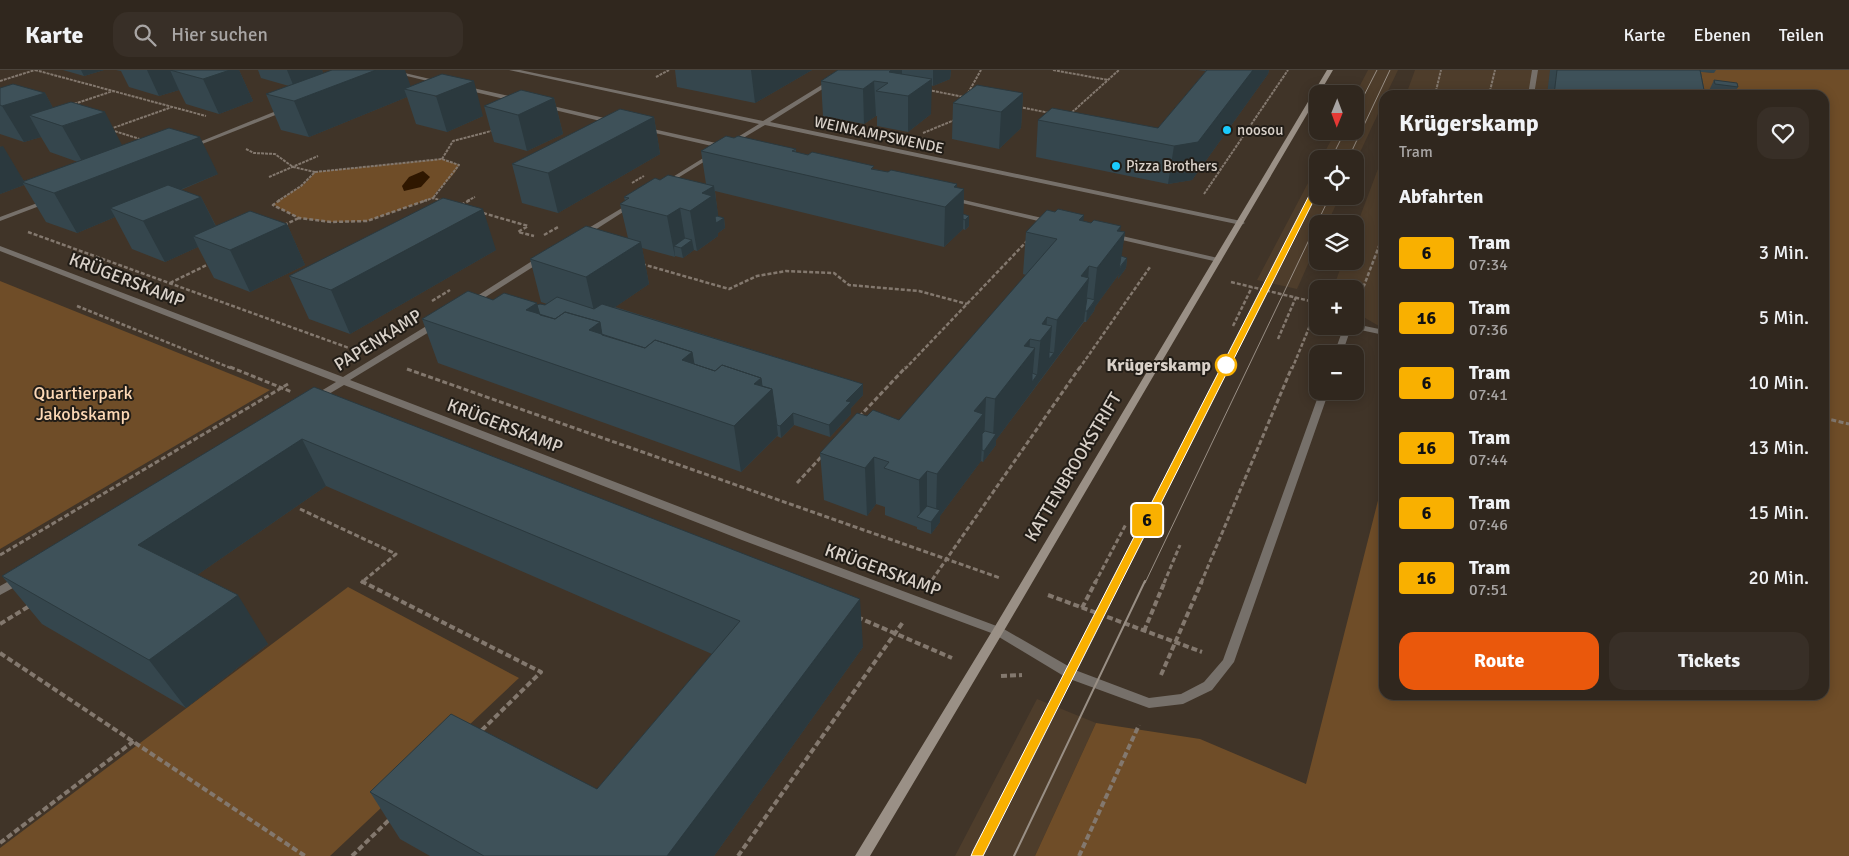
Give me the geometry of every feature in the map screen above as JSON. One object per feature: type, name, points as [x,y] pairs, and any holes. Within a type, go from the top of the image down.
[{"type":"main road","name":"KATTENBROOKSTRIFT","points":[[862,856],[1241,223],[1330,70]]},
{"type":"street","name":"WEINKAMPSWENDE","points":[[512,70],[1241,223]]},
{"type":"street","points":[[656,189],[850,70]]},
{"type":"street","points":[[1532,90],[1535,70]]},
{"type":"street","points":[[384,71],[530,103]]},
{"type":"street","points":[[540,105],[618,123]]},
{"type":"street","points":[[181,150],[291,108]]},
{"type":"street","points":[[636,127],[738,150]]},
{"type":"street","points":[[938,196],[1064,224]]},
{"type":"street","points":[[0,219],[54,198]]},
{"type":"street","points":[[566,244],[640,199]]},
{"type":"street","points":[[1102,233],[1218,260]]},
{"type":"street","name":"KRÜGERSKAMP","points":[[0,248],[746,536],[998,631],[1071,674],[1149,703]]},
{"type":"street","points":[[464,307],[549,254]]},
{"type":"street","name":"PAPENKAMP","points":[[303,405],[447,317]]},
{"type":"street","points":[[1364,329],[1379,332]]},
{"type":"street","points":[[1149,703],[1183,699],[1208,686],[1228,662],[1321,400]]},
{"type":"street","points":[[0,591],[25,576]]},
{"type":"path","points":[[0,81],[35,70],[209,116]]},
{"type":"path","points":[[921,89],[965,98],[981,70]]},
{"type":"path","points":[[1053,70],[1108,80]]},
{"type":"path","points":[[1068,116],[1119,70]]},
{"type":"path","points":[[1191,213],[1288,70]]},
{"type":"path","points":[[1436,90],[1441,70]]},
{"type":"path","points":[[1490,90],[1495,70]]},
{"type":"path","points":[[68,106],[114,91]]},
{"type":"path","points":[[1012,106],[1058,115]]},
{"type":"path","points":[[145,140],[109,130],[173,107]]},
{"type":"path","points":[[915,136],[959,118]]},
{"type":"path","points":[[442,160],[454,141],[501,128]]},
{"type":"path","points":[[217,136],[234,142],[254,153],[275,154],[293,167],[315,172],[442,160],[459,165],[453,177],[436,190],[432,198]]},
{"type":"path","points":[[269,177],[318,156]]},
{"type":"path","points":[[315,172],[310,180],[286,194],[273,205],[299,218],[331,222],[367,220],[432,198],[450,203]]},
{"type":"path","points":[[468,208],[459,206],[475,197]]},
{"type":"path","points":[[476,211],[528,226],[518,232],[566,244]]},
{"type":"path","points":[[283,226],[299,218]]},
{"type":"path","points":[[23,230],[379,359],[1024,586],[1228,662]]},
{"type":"path","points":[[858,418],[1032,235]]},
{"type":"path","points":[[1364,285],[1379,245]]},
{"type":"path","points":[[738,856],[897,633],[918,600],[1164,248]]},
{"type":"path","points":[[169,283],[218,260]]},
{"type":"path","points":[[634,262],[729,289],[757,276],[786,271],[834,273],[848,285],[919,291],[967,304]]},
{"type":"path","points":[[1208,277],[1309,301]]},
{"type":"path","points":[[1233,326],[1252,286]]},
{"type":"path","points":[[1278,339],[1296,297]]},
{"type":"path","points":[[73,304],[312,400]]},
{"type":"path","points":[[1079,856],[1149,703],[1309,325]]},
{"type":"path","points":[[1829,419],[1849,424]]},
{"type":"path","points":[[797,483],[824,454]]},
{"type":"path","points":[[300,509],[396,554],[360,582],[541,672],[478,733]]},
{"type":"path","points":[[1082,608],[1126,524]]},
{"type":"path","points":[[1144,631],[1180,545]]},
{"type":"path","points":[[850,614],[897,633]]},
{"type":"path","points":[[0,653],[305,856]]},
{"type":"path","points":[[0,843],[134,741]]},
{"type":"path","points":[[352,856],[394,815]]},
{"type":"shaded area","points":[[1368,70],[1398,70],[1388,90],[1379,90],[1379,112],[1361,150],[1326,150],[1331,140],[1364,140],[1364,85],[1360,85]]},
{"type":"shaded area","points":[[1415,70],[1849,70],[1829,90],[1408,90]]},
{"type":"shaded area","points":[[1379,166],[1379,326],[1364,317],[1364,280],[1336,280],[1340,270],[1364,270],[1364,215],[1361,215]]},
{"type":"shaded area","points":[[423,171],[430,177],[421,187],[404,191],[402,186],[409,177]]},
{"type":"shaded area","points":[[1309,181],[1309,205],[1336,205],[1331,215],[1309,215],[1309,262],[1297,289],[1257,280]]},
{"type":"shaded area","points":[[1037,699],[1096,723],[1035,856],[955,856]]},
{"type":"green space","points":[[1689,70],[1713,73],[1709,70],[1849,70],[1849,856],[1035,856],[1096,723],[1200,739],[1306,784],[1379,497],[1379,700],[1829,700],[1829,90],[1687,90]]},
{"type":"green space","points":[[442,159],[459,165],[433,198],[367,221],[331,222],[299,218],[273,205],[301,186],[315,172]]},
{"type":"green space","name":"Quartierpark Jakobskamp","points":[[0,281],[270,390],[0,549]]},
{"type":"green space","points":[[348,587],[519,678],[330,856],[0,856],[0,848]]},
{"type":"building","points":[[170,70],[230,70],[203,79]]},
{"type":"building","points":[[332,70],[376,70],[294,101],[266,94]]},
{"type":"building","points":[[838,70],[891,70],[889,72],[932,79],[908,96],[876,91],[888,83],[874,81],[863,89],[821,81]]},
{"type":"building","points":[[1207,70],[1253,70],[1198,142],[1174,146],[1038,120],[1052,108],[1158,128]]},
{"type":"building","points":[[1557,70],[1700,70],[1704,90],[1555,90]]},
{"type":"building","points":[[442,74],[474,81],[436,96],[404,89]]},
{"type":"building","points":[[1714,80],[1737,83],[1738,87],[1715,84]]},
{"type":"building","points":[[13,84],[45,93],[0,105],[0,88]]},
{"type":"building","points":[[977,85],[1023,93],[1001,112],[953,103]]},
{"type":"building","points":[[521,90],[554,98],[518,115],[484,106]]},
{"type":"building","points":[[71,102],[105,112],[62,126],[29,115]]},
{"type":"building","points":[[620,109],[654,117],[548,173],[512,164]]},
{"type":"building","points":[[169,128],[200,137],[54,193],[22,182]]},
{"type":"building","points":[[726,136],[734,138],[738,136],[796,149],[792,151],[808,155],[812,152],[874,166],[871,169],[888,172],[891,170],[957,184],[954,187],[964,189],[945,207],[701,151]]},
{"type":"building","points":[[668,175],[714,186],[702,193],[712,196],[690,211],[680,208],[667,216],[620,204],[629,198],[624,197],[655,178],[660,180]]},
{"type":"building","points":[[168,185],[201,197],[143,221],[110,208]]},
{"type":"building","points":[[443,198],[483,209],[331,290],[289,276]]},
{"type":"building","points":[[1058,209],[1084,215],[1079,220],[1091,223],[1094,220],[1121,226],[1117,231],[1125,232],[1097,268],[1089,266],[1081,276],[1089,278],[1057,320],[1047,317],[1042,324],[1052,326],[1040,341],[1030,339],[1024,346],[1035,348],[995,399],[986,397],[974,411],[983,414],[937,474],[927,471],[919,480],[884,468],[889,462],[874,457],[865,468],[820,453],[857,413],[867,416],[873,410],[899,420],[1057,239],[1026,232],[1047,210],[1055,212]]},
{"type":"building","points":[[250,211],[287,224],[230,250],[193,236]]},
{"type":"building","points":[[963,214],[969,216],[965,220],[963,219]]},
{"type":"building","points":[[715,217],[724,218],[716,223]]},
{"type":"building","points":[[586,226],[641,242],[586,277],[530,259]]},
{"type":"building","points":[[685,238],[692,240],[681,248],[674,246]]},
{"type":"building","points":[[1121,256],[1127,258],[1119,268],[1120,263]]},
{"type":"building","points":[[468,291],[493,300],[504,293],[537,303],[526,310],[555,319],[565,312],[600,322],[589,330],[645,348],[655,340],[692,352],[682,360],[715,371],[722,365],[761,378],[754,384],[772,389],[734,426],[422,319]]},
{"type":"building","points":[[557,297],[594,309],[602,304],[863,384],[846,401],[851,402],[829,425],[793,413],[780,426],[777,425],[772,389],[762,386],[761,378],[722,365],[715,371],[694,364],[692,352],[655,340],[645,348],[602,335],[600,322],[565,312],[555,319],[540,315],[537,305],[545,305]]},
{"type":"building","points":[[1087,298],[1095,300],[1085,311]]},
{"type":"building","points":[[1049,352],[1054,353],[1049,359]]},
{"type":"building","points":[[1032,373],[1037,375],[1032,382]]},
{"type":"building","points":[[314,387],[860,599],[667,856],[484,856],[370,792],[451,714],[597,789],[740,621],[302,439],[138,545],[238,595],[149,660],[2,576]]},
{"type":"building","points":[[985,431],[996,434],[984,451],[982,450],[982,434]]},
{"type":"building","points":[[927,506],[940,510],[931,522],[917,517]]},
{"type":"tram line","points":[[1364,95],[1377,70]]},
{"type":"tram line","points":[[1381,90],[1390,70]]},
{"type":"tram line","points":[[1352,150],[1379,93]]},
{"type":"tram line","points":[[1336,150],[1340,140]]},
{"type":"tram line","points":[[1117,583],[1309,204]]},
{"type":"tram line","name":"6","points":[[978,856],[1071,674],[1099,614],[1309,204]]},
{"type":"tram line","points":[[1145,583],[1326,205]]},
{"type":"tram line","points":[[978,856],[1117,581]]},
{"type":"tram line","points":[[1014,856],[1145,581]]},
{"type":"place","name":"noosou","points":[[1227,130]]},
{"type":"place","name":"Pizza Brothers","points":[[1116,166]]},
{"type":"place","name":"Krügerskamp","points":[[1226,365]]}]
